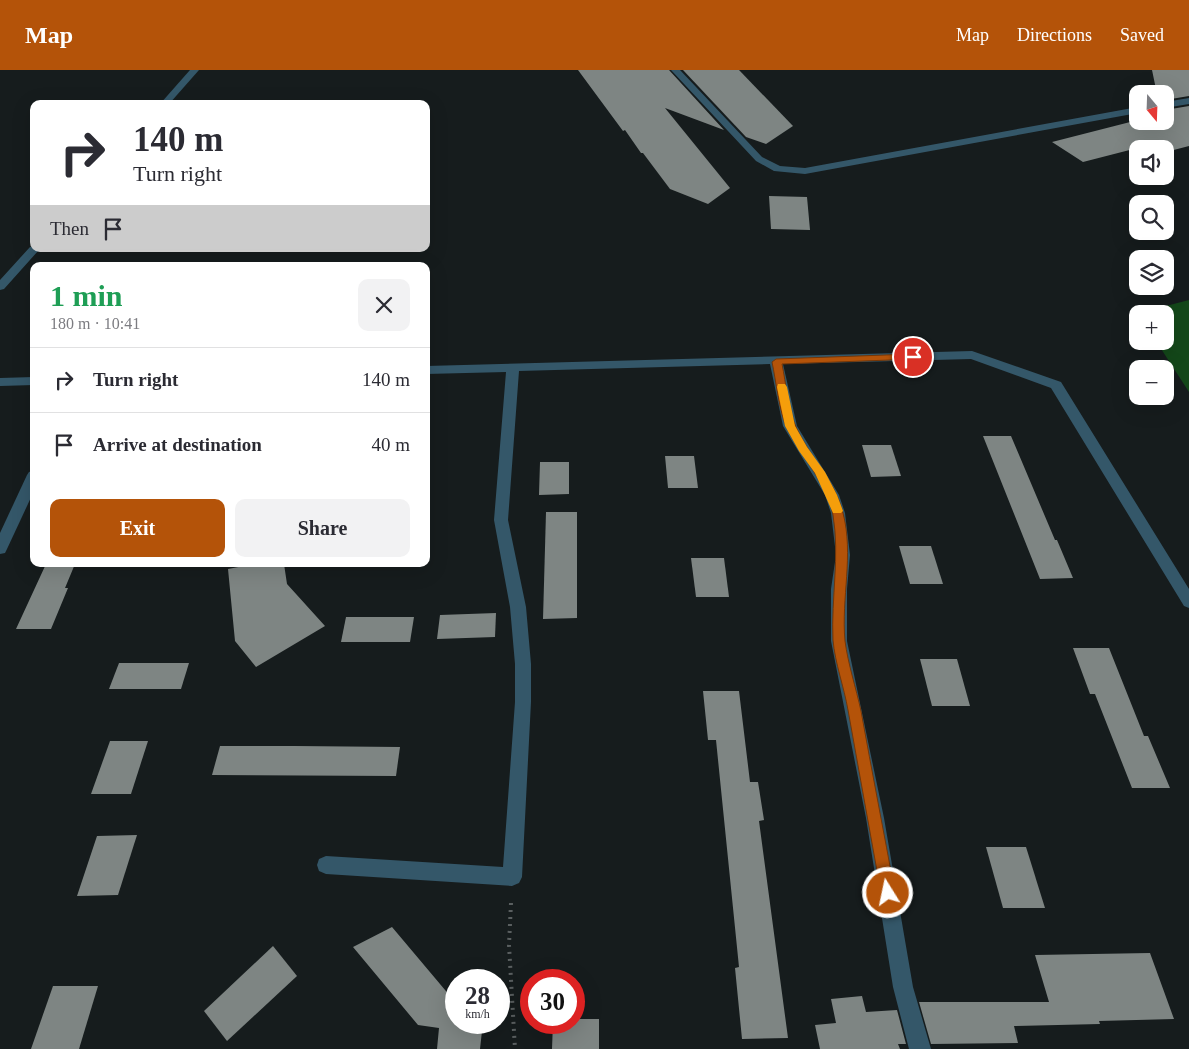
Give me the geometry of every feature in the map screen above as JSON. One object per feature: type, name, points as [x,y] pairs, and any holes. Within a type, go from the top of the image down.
[{"type":"street","points":[[168,100],[195,70]]},
{"type":"street","points":[[675,70],[760,160],[778,169],[805,171],[1129,112]]},
{"type":"street","points":[[1174,104],[1189,101]]},
{"type":"street","points":[[1,284],[31,252]]},
{"type":"street","points":[[430,370],[776,362],[972,355],[1056,385],[1189,602]]},
{"type":"street","points":[[776,362],[790,426],[832,495],[838,513],[842,555],[839,589],[839,641],[875,818],[903,987],[920,1049]]},
{"type":"street","points":[[326,865],[512,877],[523,702],[523,664],[518,607],[501,520],[513,367]]},
{"type":"street","points":[[0,382],[30,381]]},
{"type":"street","points":[[0,549],[30,484]]},
{"type":"path","points":[[512,877],[509,946],[515,1049]]},
{"type":"green space","points":[[1189,300],[1189,392],[1174,369],[1174,360],[1168,360],[1162,350],[1174,350],[1174,305],[1170,305]]},
{"type":"building","points":[[578,70],[669,70],[724,130],[665,108],[730,188],[708,204],[670,189],[625,130],[623,131]]},
{"type":"building","points":[[683,70],[739,70],[793,126],[766,144],[746,137]]},
{"type":"building","points":[[1152,70],[1189,70],[1189,96],[1174,98],[1174,85],[1155,85]]},
{"type":"building","points":[[1189,106],[1189,146],[1174,150],[1174,140],[1129,140],[1129,150],[1083,162],[1052,142],[1129,122],[1129,130],[1174,130],[1174,108]]},
{"type":"building","points":[[769,196],[807,197],[810,230],[771,229]]},
{"type":"building","points":[[983,436],[1011,436],[1073,578],[1040,579]]},
{"type":"building","points":[[862,445],[891,445],[901,476],[871,477]]},
{"type":"building","points":[[665,456],[694,456],[698,488],[668,488]]},
{"type":"building","points":[[540,462],[569,462],[569,494],[539,495]]},
{"type":"building","points":[[546,512],[577,512],[577,618],[543,619]]},
{"type":"building","points":[[899,546],[931,546],[943,584],[910,584]]},
{"type":"building","points":[[691,558],[724,558],[729,597],[696,597]]},
{"type":"building","points":[[45,567],[74,567],[65,588],[68,588],[51,629],[16,629]]},
{"type":"building","points":[[238,567],[284,567],[287,584],[325,626],[256,667],[235,641],[228,569]]},
{"type":"building","points":[[496,613],[495,637],[437,639],[440,615]]},
{"type":"building","points":[[346,617],[414,617],[410,642],[341,642]]},
{"type":"building","points":[[1073,648],[1109,648],[1144,736],[1148,736],[1170,788],[1132,788],[1095,694],[1090,694]]},
{"type":"building","points":[[920,659],[957,659],[970,706],[932,706]]},
{"type":"building","points":[[119,663],[189,663],[181,689],[109,689]]},
{"type":"building","points":[[703,691],[739,691],[750,782],[758,782],[764,820],[759,821],[788,1038],[742,1039],[735,968],[739,967],[716,740],[708,740]]},
{"type":"building","points":[[110,741],[148,741],[131,794],[91,794]]},
{"type":"building","points":[[220,746],[400,747],[396,776],[212,775]]},
{"type":"building","points":[[137,835],[118,895],[77,896],[97,836]]},
{"type":"building","points":[[986,847],[1026,847],[1045,908],[1003,908]]},
{"type":"building","points":[[392,927],[445,990],[445,1034],[482,1034],[480,1049],[437,1049],[439,1028],[418,1025],[353,947]]},
{"type":"building","points":[[273,946],[297,976],[227,1041],[204,1011]]},
{"type":"building","points":[[1150,953],[1174,1019],[1099,1021],[1100,1024],[1014,1026],[1018,1043],[931,1044],[919,1002],[1049,1002],[1035,955]]},
{"type":"building","points":[[53,986],[98,986],[79,1049],[31,1049]]},
{"type":"building","points":[[862,996],[866,1012],[897,1010],[906,1044],[898,1044],[900,1049],[820,1049],[815,1025],[836,1023],[831,999]]},
{"type":"building","points":[[585,1019],[599,1019],[599,1049],[552,1049],[553,1034],[585,1034]]},
{"type":"slow traffic","points":[[782,387],[790,426],[832,495],[837,511]]},
{"type":"route","points":[[888,893],[854,708],[839,641],[839,589],[842,555],[838,513],[832,495],[790,426],[776,362],[913,357]]}]
